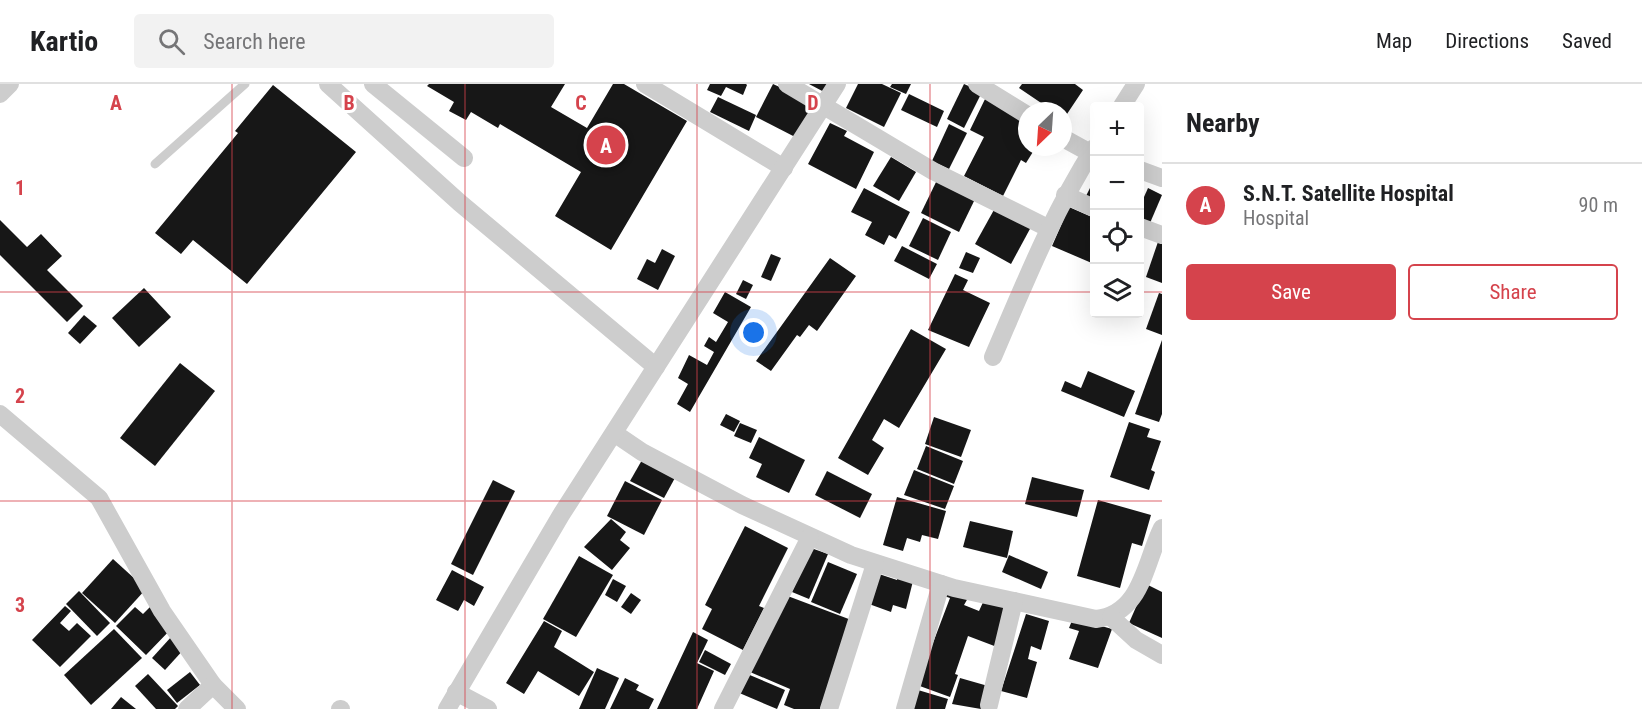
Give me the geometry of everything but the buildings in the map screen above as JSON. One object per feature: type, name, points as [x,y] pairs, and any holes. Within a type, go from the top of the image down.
[{"type":"street","points":[[0,94],[10,84]]},
{"type":"street","points":[[328,84],[460,202],[656,367]]},
{"type":"street","points":[[373,84],[464,158]]},
{"type":"street","points":[[645,84],[784,168]]},
{"type":"street","points":[[787,84],[933,171],[1048,228]]},
{"type":"street","points":[[447,709],[561,515],[837,84]]},
{"type":"street","points":[[977,84],[1018,109]]},
{"type":"street","points":[[1125,102],[1136,84]]},
{"type":"street","points":[[1072,142],[1090,151]]},
{"type":"street","points":[[993,357],[1048,228],[1065,195],[1090,156]]},
{"type":"street","points":[[1144,171],[1162,178]]},
{"type":"street","points":[[1065,195],[1090,206]]},
{"type":"street","points":[[1144,228],[1162,235]]},
{"type":"street","points":[[0,414],[99,498],[162,611],[213,685],[237,709]]},
{"type":"street","points":[[614,433],[652,457],[810,537],[874,564],[941,584],[1096,619],[1111,617],[1133,597],[1146,572],[1162,528]]},
{"type":"street","points":[[723,709],[810,537]]},
{"type":"street","points":[[829,709],[874,564]]},
{"type":"street","points":[[905,709],[941,584]]},
{"type":"street","points":[[989,705],[1014,601]]},
{"type":"street","points":[[1111,617],[1136,640],[1162,655]]},
{"type":"street","points":[[187,709],[213,685]]},
{"type":"street","points":[[456,692],[488,709]]},
{"type":"lane","points":[[155,164],[245,84]]},
{"type":"place","name":"S.N.T. Satellite Hospital","points":[[606,145]]}]
